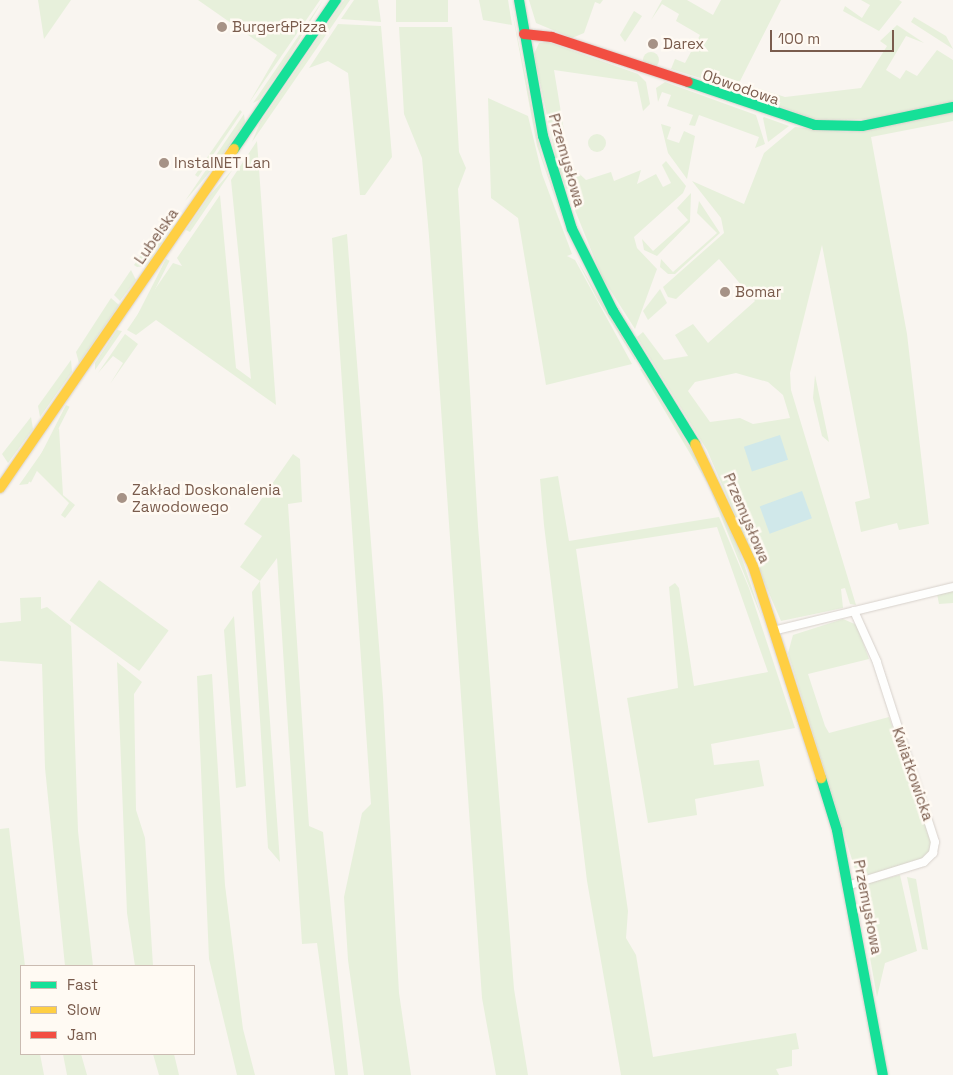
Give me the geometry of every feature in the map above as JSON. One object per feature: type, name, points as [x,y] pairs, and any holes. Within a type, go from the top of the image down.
[{"type":"main road","name":"Lubelska","points":[[0,488],[336,0]]},
{"type":"main road","name":"Przemysłowa","points":[[519,0],[545,143],[575,235],[606,300],[719,488],[753,566],[773,631],[818,761],[850,885],[883,1075]]},
{"type":"main road","name":"Obwodowa","points":[[524,34],[552,37],[815,125],[862,126],[953,107]]},
{"type":"street","points":[[773,631],[953,586]]},
{"type":"street","name":"Kwiatkowicka","points":[[850,885],[924,862],[933,853],[935,842],[877,662],[854,612]]},
{"type":"green space","points":[[38,0],[71,0],[44,39]]},
{"type":"green space","points":[[198,0],[320,0],[249,103],[277,55]]},
{"type":"green space","points":[[323,0],[286,62],[259,100],[253,103]]},
{"type":"green space","points":[[344,0],[350,0],[252,142],[260,123]]},
{"type":"green space","points":[[354,0],[378,0],[381,22],[341,19]]},
{"type":"green space","points":[[396,0],[448,0],[448,22],[396,22]]},
{"type":"green space","points":[[479,0],[508,0],[512,25],[483,20]]},
{"type":"green space","points":[[510,0],[541,154],[574,252],[537,146]]},
{"type":"green space","points":[[529,0],[603,0],[600,4],[595,2],[584,33],[572,38],[536,23]]},
{"type":"green space","points":[[662,0],[687,0],[713,15],[721,0],[781,0],[736,89],[671,69],[675,59],[685,63],[700,35],[676,21],[679,14],[662,4],[651,20]]},
{"type":"green space","points":[[861,0],[899,0],[902,2],[879,31],[843,11],[845,6],[862,18],[870,5]]},
{"type":"green space","points":[[634,11],[642,16],[625,42],[620,35]]},
{"type":"green space","points":[[914,17],[946,36],[953,49],[911,22]]},
{"type":"green space","points":[[338,24],[381,26],[392,157],[365,195],[360,195],[348,73],[328,61],[309,68]]},
{"type":"green space","points":[[897,25],[924,43],[906,36],[886,70],[900,79],[906,70],[917,76],[937,50],[953,60],[953,102],[877,119],[816,120],[747,94],[748,85],[785,97],[861,88],[887,46],[880,41]]},
{"type":"green space","points":[[399,27],[452,27],[459,152],[466,168],[458,189],[478,526],[514,989],[528,1075],[496,1075],[482,998],[429,236],[422,158],[404,114]]},
{"type":"green space","points":[[548,42],[638,74],[646,82],[650,104],[643,111],[637,82],[554,70],[564,131],[557,137],[564,166],[569,164],[586,180],[611,172],[614,181],[641,170],[637,184],[656,174],[663,187],[671,183],[662,165],[666,161],[686,186],[683,193],[634,237],[637,248],[657,269],[635,329],[602,277],[558,168],[534,54],[539,43]]},
{"type":"green space","points":[[651,52],[659,60],[651,68],[643,60]]},
{"type":"green space","points":[[665,82],[756,115],[765,144],[755,148],[759,137],[699,115],[695,126],[689,125],[693,115],[667,106],[671,95],[662,92],[658,102],[656,88]]},
{"type":"green space","points":[[488,98],[528,116],[542,174],[572,254],[567,256],[575,260],[632,364],[546,385],[518,218],[491,198]]},
{"type":"green space","points":[[240,110],[242,112],[198,177],[195,175]]},
{"type":"green space","points":[[953,112],[953,121],[871,137],[907,334],[929,524],[899,530],[897,523],[861,532],[855,502],[870,498],[822,245],[790,373],[791,390],[856,605],[850,604],[845,588],[841,589],[843,608],[781,621],[707,450],[637,337],[643,332],[664,360],[688,356],[675,335],[693,324],[708,343],[755,301],[719,259],[676,299],[668,297],[663,287],[724,233],[721,218],[692,181],[744,204],[764,153],[795,127],[847,132]],"holes":[[[736,373],[768,382],[783,395],[790,418],[753,424],[740,418],[710,422],[688,391],[695,382]]]},
{"type":"green space","points":[[244,114],[245,122],[214,167],[185,201]]},
{"type":"green space","points":[[764,117],[789,126],[768,142]]},
{"type":"green space","points":[[661,124],[671,127],[667,139],[679,143],[684,131],[695,136],[687,179],[668,153]]},
{"type":"green space","points":[[597,134],[603,137],[606,143],[603,149],[597,152],[591,149],[588,143],[591,137]]},
{"type":"green space","points":[[257,141],[276,405],[156,320],[136,335],[127,330],[173,263],[182,266],[177,258],[220,195],[236,368],[251,379],[231,180]]},
{"type":"green space","points":[[233,169],[190,232],[186,230],[210,195]]},
{"type":"green space","points":[[691,193],[690,222],[657,256],[644,250],[642,239],[653,251],[688,220],[677,208]]},
{"type":"green space","points":[[699,201],[720,233],[675,274],[668,274],[660,267],[661,259],[673,272],[717,233],[697,213]]},
{"type":"green space","points":[[173,208],[167,221],[174,225],[146,266],[137,267],[134,265]]},
{"type":"green space","points":[[347,234],[383,697],[399,993],[411,1075],[364,1075],[348,960],[344,897],[362,813],[371,804],[332,238]]},
{"type":"green space","points":[[166,259],[170,261],[135,329],[131,328]]},
{"type":"green space","points":[[577,260],[635,358],[635,360],[597,299]]},
{"type":"green space","points":[[131,270],[136,280],[120,301],[114,295]]},
{"type":"green space","points":[[660,289],[667,303],[648,320],[643,311]]},
{"type":"green space","points":[[111,298],[119,305],[79,363],[76,352]]},
{"type":"green space","points":[[117,330],[122,331],[95,370],[95,363]]},
{"type":"green space","points":[[125,334],[138,344],[110,384],[123,363],[113,356],[98,373]]},
{"type":"green space","points":[[71,360],[72,372],[40,417],[38,406]]},
{"type":"green space","points":[[640,369],[642,369],[701,466],[734,535],[763,621],[708,484]]},
{"type":"green space","points":[[815,375],[829,442],[822,436],[813,398]]},
{"type":"green space","points":[[66,405],[70,407],[31,483],[27,481]]},
{"type":"green space","points":[[31,417],[33,429],[8,463],[2,454]]},
{"type":"green space","points":[[59,428],[63,495],[75,505],[65,518],[61,515],[69,503],[35,469],[28,484],[19,485]]},
{"type":"green space","points":[[293,454],[300,459],[302,502],[288,504],[309,826],[323,832],[348,1075],[335,1075],[317,943],[302,944],[277,558],[260,581],[240,567],[262,536],[244,524]]},
{"type":"green space","points":[[558,476],[569,541],[719,517],[749,588],[795,728],[711,744],[714,765],[759,760],[764,786],[695,799],[697,815],[648,823],[627,698],[678,688],[669,587],[675,583],[679,588],[694,686],[768,672],[717,527],[576,549],[628,911],[626,938],[636,955],[653,1057],[796,1033],[799,1049],[792,1050],[792,1066],[776,1069],[779,1075],[621,1075],[587,881],[544,525],[540,479]]},
{"type":"green space","points":[[99,580],[169,631],[139,671],[70,620]]},
{"type":"green space","points":[[260,581],[280,862],[268,848],[252,592]]},
{"type":"green space","points":[[953,590],[953,603],[939,604],[937,594]]},
{"type":"green space","points":[[41,597],[41,609],[47,607],[71,626],[78,831],[93,965],[65,965],[45,768],[42,664],[0,661],[0,623],[21,621],[20,598]]},
{"type":"green space","points":[[234,616],[246,786],[236,788],[224,630]]},
{"type":"green space","points":[[843,619],[857,625],[869,659],[808,674],[825,726],[829,733],[889,717],[932,838],[931,851],[924,859],[858,879],[788,653],[793,635]]},
{"type":"green space","points":[[117,662],[142,682],[134,694],[136,810],[145,838],[153,965],[135,965],[127,913]]},
{"type":"green space","points":[[212,674],[225,885],[243,1029],[255,1075],[237,1075],[209,959],[197,676]]},
{"type":"green space","points":[[9,828],[25,965],[20,965],[20,1055],[40,1055],[44,1075],[0,1075],[0,829]]},
{"type":"green space","points":[[900,875],[917,951],[885,963],[877,997],[858,890],[862,884]]},
{"type":"green space","points":[[907,877],[916,879],[928,950],[922,949]]},
{"type":"green space","points":[[63,1055],[81,1055],[87,1075],[67,1075]]},
{"type":"green space","points":[[153,1055],[174,1055],[179,1075],[159,1075]]},
{"type":"water","points":[[780,435],[788,460],[752,471],[744,447]]},
{"type":"water","points":[[802,491],[812,518],[770,534],[760,506]]},
{"type":"traffic: fast","points":[[234,149],[336,0]]},
{"type":"traffic: fast","points":[[519,0],[543,136],[572,229],[613,311],[695,444]]},
{"type":"traffic: fast","points":[[688,82],[815,125],[862,126],[953,107]]},
{"type":"traffic: fast","points":[[821,778],[837,830],[883,1075]]},
{"type":"traffic: slow","points":[[0,488],[234,149]]},
{"type":"traffic: slow","points":[[695,444],[753,566],[821,778]]},
{"type":"traffic: jam","points":[[524,34],[552,37],[688,82]]},
{"type":"place","name":"Burger&Pizza","points":[[222,27]]},
{"type":"place","name":"Darex","points":[[653,44]]},
{"type":"place","name":"InstalNET Lan","points":[[164,163]]},
{"type":"place","name":"Bomar","points":[[725,292]]},
{"type":"place","name":"Zakład Doskonalenia Zawodowego","points":[[122,498]]}]
